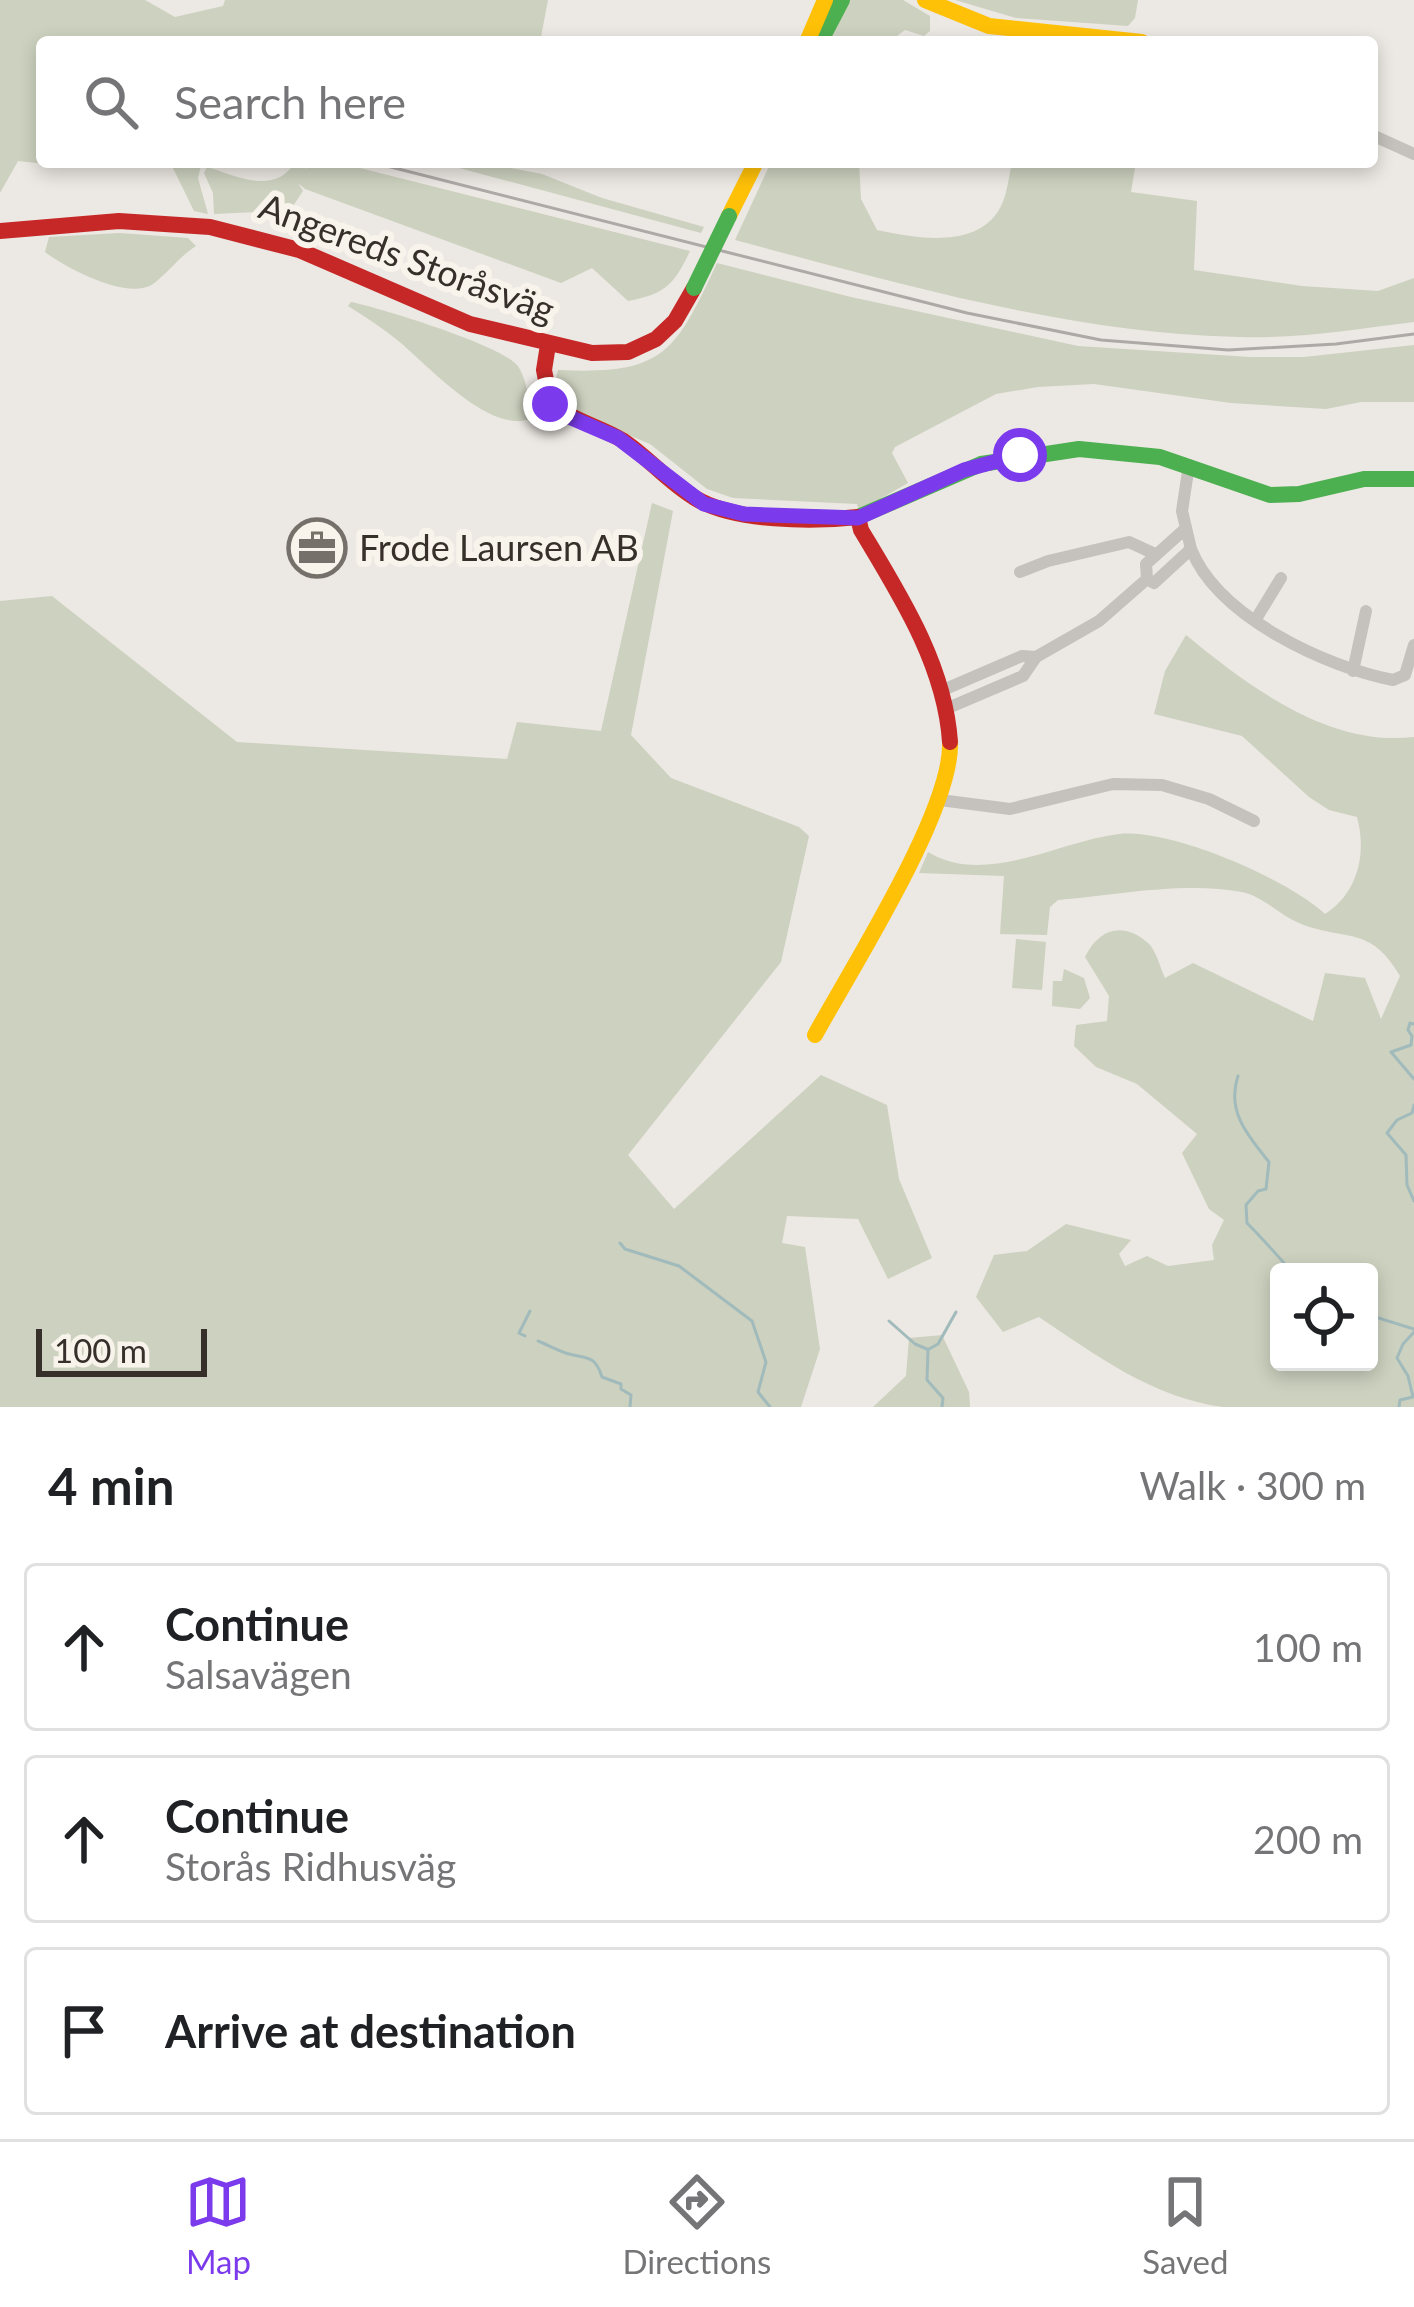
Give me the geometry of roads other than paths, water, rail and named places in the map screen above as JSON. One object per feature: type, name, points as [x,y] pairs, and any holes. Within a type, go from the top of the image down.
[{"type":"street","points":[[810,36],[825,0]]},
{"type":"street","points":[[823,36],[842,0]]},
{"type":"street","points":[[925,0],[967,19],[1010,30],[1076,36]]},
{"type":"street","points":[[1378,139],[1414,154]]},
{"type":"street","name":"Angereds Storåsväg","points":[[0,231],[119,221],[210,227],[299,250],[470,324],[604,354],[642,346],[675,321],[753,168]]},
{"type":"street","points":[[548,345],[542,382],[553,408],[618,438],[704,504],[744,514],[858,518],[964,470],[1020,455],[1101,449],[1189,465],[1270,495],[1299,494],[1364,479],[1414,478]]},
{"type":"street","points":[[1189,465],[1185,529],[1197,563],[1216,587],[1291,642],[1353,671],[1400,679],[1414,645]]},
{"type":"street","points":[[815,1035],[864,951],[940,800],[951,757],[945,699],[913,620],[858,518]]},
{"type":"street","points":[[1147,579],[1146,564],[1185,529]]},
{"type":"street","points":[[1020,572],[1130,542],[1155,554]]},
{"type":"street","points":[[1147,579],[1154,583],[1191,549]]},
{"type":"street","points":[[1256,619],[1281,578]]},
{"type":"street","points":[[945,699],[1022,656],[1036,657],[1099,621],[1147,579]]},
{"type":"street","points":[[1353,671],[1366,611]]},
{"type":"street","points":[[940,800],[1010,809],[1113,784],[1154,785],[1209,799],[1254,821]]},
{"type":"waterway","points":[[1414,1024],[1408,1030],[1411,1045],[1391,1052],[1414,1079]]},
{"type":"waterway","points":[[1238,1076],[1237,1112],[1269,1162],[1266,1189],[1246,1205],[1247,1223],[1284,1263]]},
{"type":"waterway","points":[[1414,1105],[1412,1113],[1397,1120],[1387,1133],[1406,1155],[1407,1185],[1414,1201]]},
{"type":"waterway","points":[[620,1243],[625,1249],[679,1266],[752,1321],[766,1362],[758,1392],[770,1407]]},
{"type":"waterway","points":[[525,1336],[519,1333],[530,1311]]},
{"type":"waterway","points":[[929,1349],[938,1344],[956,1312]]},
{"type":"waterway","points":[[1378,1318],[1414,1329]]},
{"type":"waterway","points":[[889,1321],[927,1349]]},
{"type":"waterway","points":[[1399,1407],[1400,1400],[1413,1397],[1397,1358],[1414,1332]]},
{"type":"waterway","points":[[538,1341],[593,1361],[602,1377],[621,1384],[631,1395],[630,1407]]},
{"type":"waterway","points":[[928,1350],[927,1380],[943,1398],[942,1407]]},
{"type":"tram line","points":[[395,168],[967,313],[1101,340],[1228,350],[1414,334]]},
{"type":"place","name":"Frode Laursen AB","points":[[317,548]]}]
